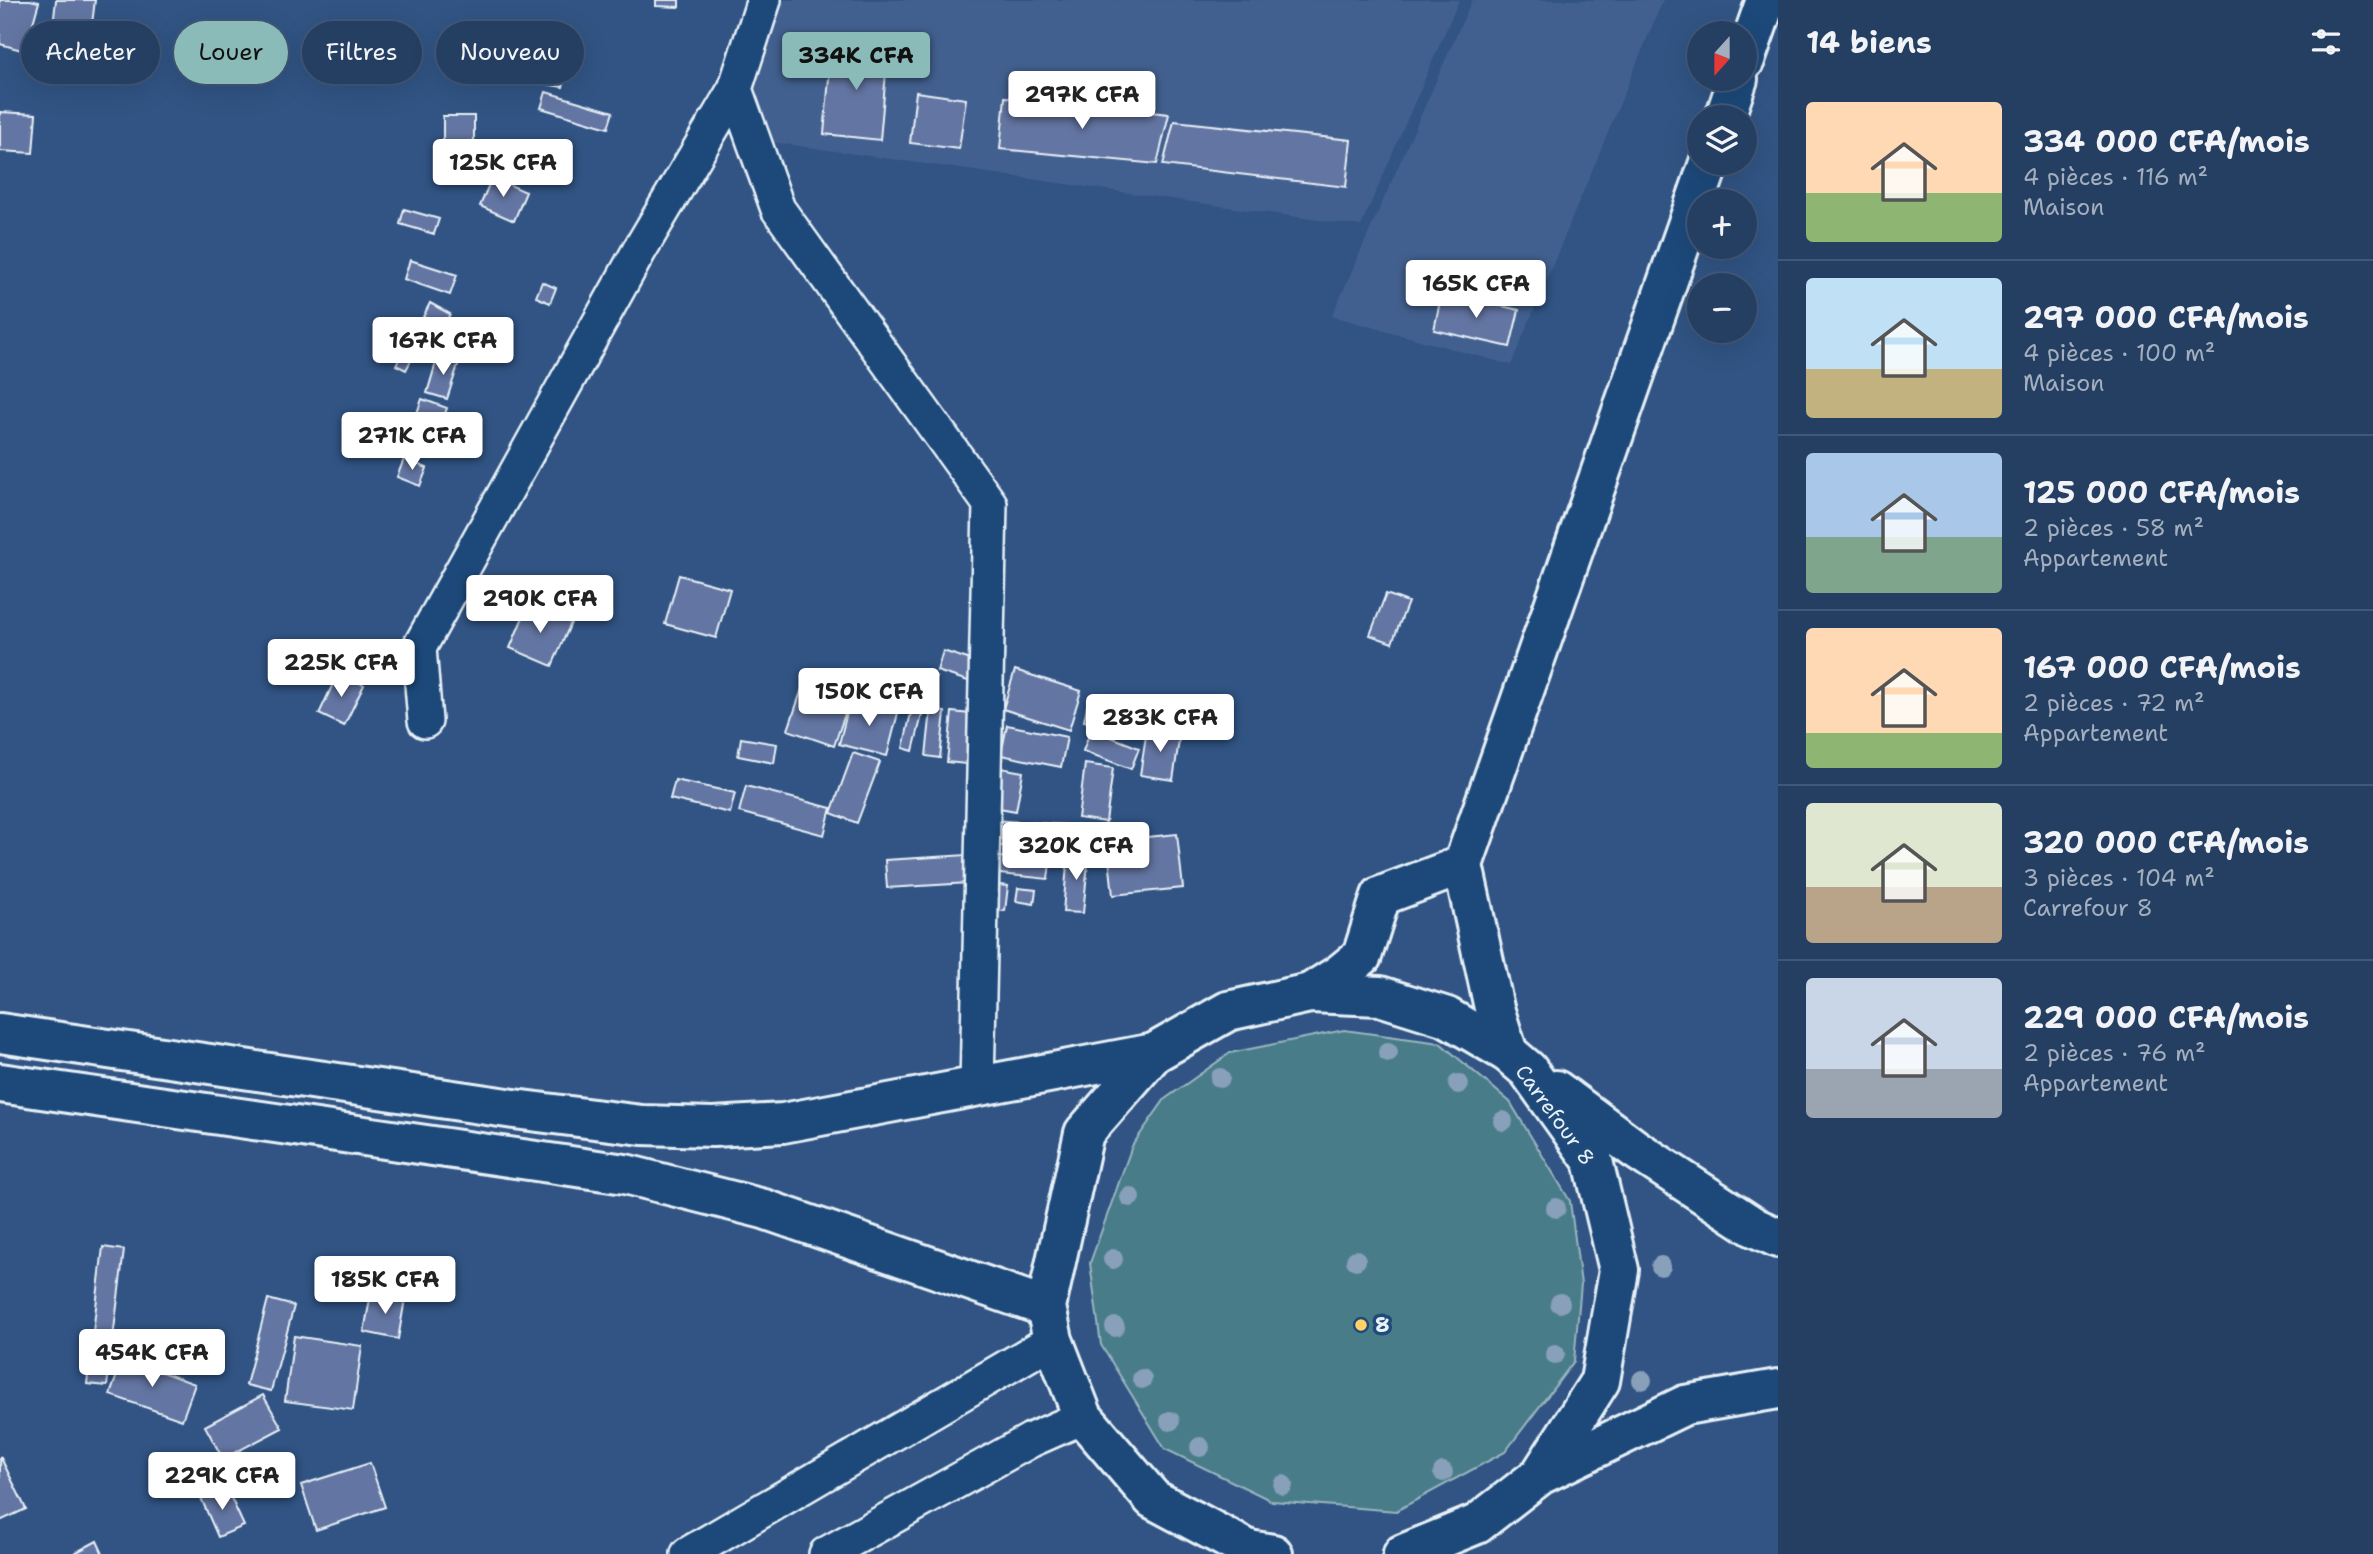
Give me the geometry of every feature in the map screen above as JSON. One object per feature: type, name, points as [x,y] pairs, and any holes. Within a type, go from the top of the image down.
[{"type":"main road","points":[[1757,26],[1766,0]]},
{"type":"main road","points":[[1705,175],[1463,865],[1494,1008],[1518,1061],[1635,1149],[1754,1227],[1778,1238]]},
{"type":"main road","points":[[1310,993],[1362,956],[1381,896],[1463,865]]},
{"type":"main road","name":"Carrefour 8","points":[[1049,1323],[1084,1133],[1154,1053],[1228,1012],[1310,993],[1380,996],[1420,1008],[1447,1017],[1518,1061],[1593,1161],[1619,1270],[1600,1381],[1540,1475],[1477,1524],[1404,1554]]},
{"type":"main road","points":[[0,1033],[500,1107],[642,1125],[713,1127],[783,1123],[976,1084],[1154,1053]]},
{"type":"main road","points":[[0,1083],[625,1174],[764,1209],[1049,1323],[1083,1417],[1153,1499],[1249,1550],[1273,1554]]},
{"type":"main road","points":[[1540,1475],[1685,1405],[1778,1389]]},
{"type":"street","points":[[425,721],[419,648],[639,251],[735,89],[764,0]]},
{"type":"street","points":[[735,89],[778,209],[990,504],[976,1084]]},
{"type":"street","points":[[688,1554],[1049,1323]]},
{"type":"street","points":[[826,1554],[1031,1440],[1083,1417]]},
{"type":"shaded area","points":[[775,0],[1459,0],[1361,226],[743,138]]},
{"type":"shaded area","points":[[1472,0],[1663,0],[1511,365],[1332,316]]},
{"type":"green space","points":[[1344,1030],[1440,1043],[1510,1102],[1570,1201],[1581,1284],[1574,1361],[1505,1452],[1396,1511],[1272,1501],[1165,1449],[1101,1345],[1090,1263],[1132,1146],[1165,1099],[1230,1053]]},
{"type":"building","points":[[0,0],[39,2],[34,21],[21,21],[21,50],[0,44]]},
{"type":"building","points":[[56,0],[95,0],[92,21],[54,21]]},
{"type":"building","points":[[656,0],[679,0],[679,7],[656,6]]},
{"type":"building","points":[[832,45],[888,50],[880,140],[824,134]]},
{"type":"building","points":[[546,92],[613,112],[608,128],[541,108]]},
{"type":"building","points":[[916,92],[966,99],[959,149],[910,143]]},
{"type":"building","points":[[1005,97],[1169,114],[1157,164],[1000,149]]},
{"type":"building","points":[[0,112],[36,114],[33,153],[0,151]]},
{"type":"building","points":[[443,116],[474,116],[474,161],[443,161]]},
{"type":"building","points":[[1174,121],[1351,140],[1346,187],[1163,165]]},
{"type":"building","points":[[492,177],[526,192],[514,221],[480,206]]},
{"type":"building","points":[[404,209],[439,219],[434,234],[400,224]]},
{"type":"building","points":[[410,260],[457,275],[450,295],[404,279]]},
{"type":"building","points":[[542,282],[556,288],[550,303],[536,297]]},
{"type":"building","points":[[1442,292],[1519,310],[1510,347],[1434,330]]},
{"type":"building","points":[[430,303],[450,314],[443,327],[423,317]]},
{"type":"building","points":[[413,333],[423,338],[406,370],[396,365]]},
{"type":"building","points":[[438,356],[459,362],[447,399],[427,393]]},
{"type":"building","points":[[422,399],[447,408],[432,449],[407,441]]},
{"type":"building","points":[[404,459],[427,468],[420,486],[397,477]]},
{"type":"building","points":[[679,575],[730,589],[716,638],[665,624]]},
{"type":"building","points":[[1386,594],[1408,602],[1392,643],[1370,635]]},
{"type":"building","points":[[528,605],[571,623],[552,666],[510,648]]},
{"type":"building","points":[[943,651],[980,663],[974,683],[937,671]]},
{"type":"building","points":[[920,670],[936,677],[926,702],[910,696]]},
{"type":"building","points":[[1015,670],[1081,691],[1069,730],[1003,709]]},
{"type":"building","points":[[338,673],[364,685],[344,726],[319,714]]},
{"type":"building","points":[[804,683],[850,699],[834,746],[788,730]]},
{"type":"building","points":[[850,701],[898,713],[887,756],[839,744]]},
{"type":"building","points":[[1088,702],[1122,710],[1118,729],[1084,721]]},
{"type":"building","points":[[913,704],[924,707],[913,751],[903,748]]},
{"type":"building","points":[[931,710],[945,712],[940,758],[926,756]]},
{"type":"building","points":[[952,712],[970,714],[966,764],[947,762]]},
{"type":"building","points":[[1007,725],[1067,737],[1061,767],[1001,755]]},
{"type":"building","points":[[1091,729],[1139,748],[1131,769],[1083,751]]},
{"type":"building","points":[[1147,729],[1180,734],[1173,780],[1140,775]]},
{"type":"building","points":[[741,738],[777,744],[774,763],[738,756]]},
{"type":"building","points":[[853,753],[880,762],[857,823],[831,813]]},
{"type":"building","points":[[1085,764],[1113,768],[1106,822],[1078,818]]},
{"type":"building","points":[[995,767],[1023,772],[1016,811],[988,806]]},
{"type":"building","points":[[675,780],[735,793],[730,813],[670,799]]},
{"type":"building","points":[[746,786],[831,808],[824,835],[739,812]]},
{"type":"building","points":[[992,820],[1065,825],[1063,851],[990,845]]},
{"type":"building","points":[[1177,834],[1183,888],[1113,895],[1107,841]]},
{"type":"building","points":[[1068,852],[1089,853],[1083,913],[1063,912]]},
{"type":"building","points":[[967,855],[969,883],[887,888],[885,860]]},
{"type":"building","points":[[992,856],[1050,863],[1048,879],[991,873]]},
{"type":"building","points":[[988,884],[1008,886],[1005,911],[986,910]]},
{"type":"building","points":[[1018,888],[1036,890],[1034,904],[1016,901]]},
{"type":"building","points":[[103,1247],[124,1250],[107,1386],[87,1384]]},
{"type":"building","points":[[371,1293],[405,1299],[398,1339],[364,1332]]},
{"type":"building","points":[[268,1299],[294,1306],[271,1391],[246,1385]]},
{"type":"building","points":[[294,1336],[362,1346],[353,1410],[285,1401]]},
{"type":"building","points":[[123,1358],[195,1384],[182,1420],[110,1395]]},
{"type":"building","points":[[263,1395],[282,1428],[223,1459],[205,1426]]},
{"type":"building","points":[[0,1456],[26,1509],[0,1521]]},
{"type":"building","points":[[370,1463],[385,1507],[316,1530],[301,1485]]},
{"type":"building","points":[[226,1487],[244,1526],[218,1537],[201,1498]]},
{"type":"building","points":[[97,1541],[103,1554],[73,1554]]},
{"type":"place","name":"8","points":[[1361,1325]]}]
